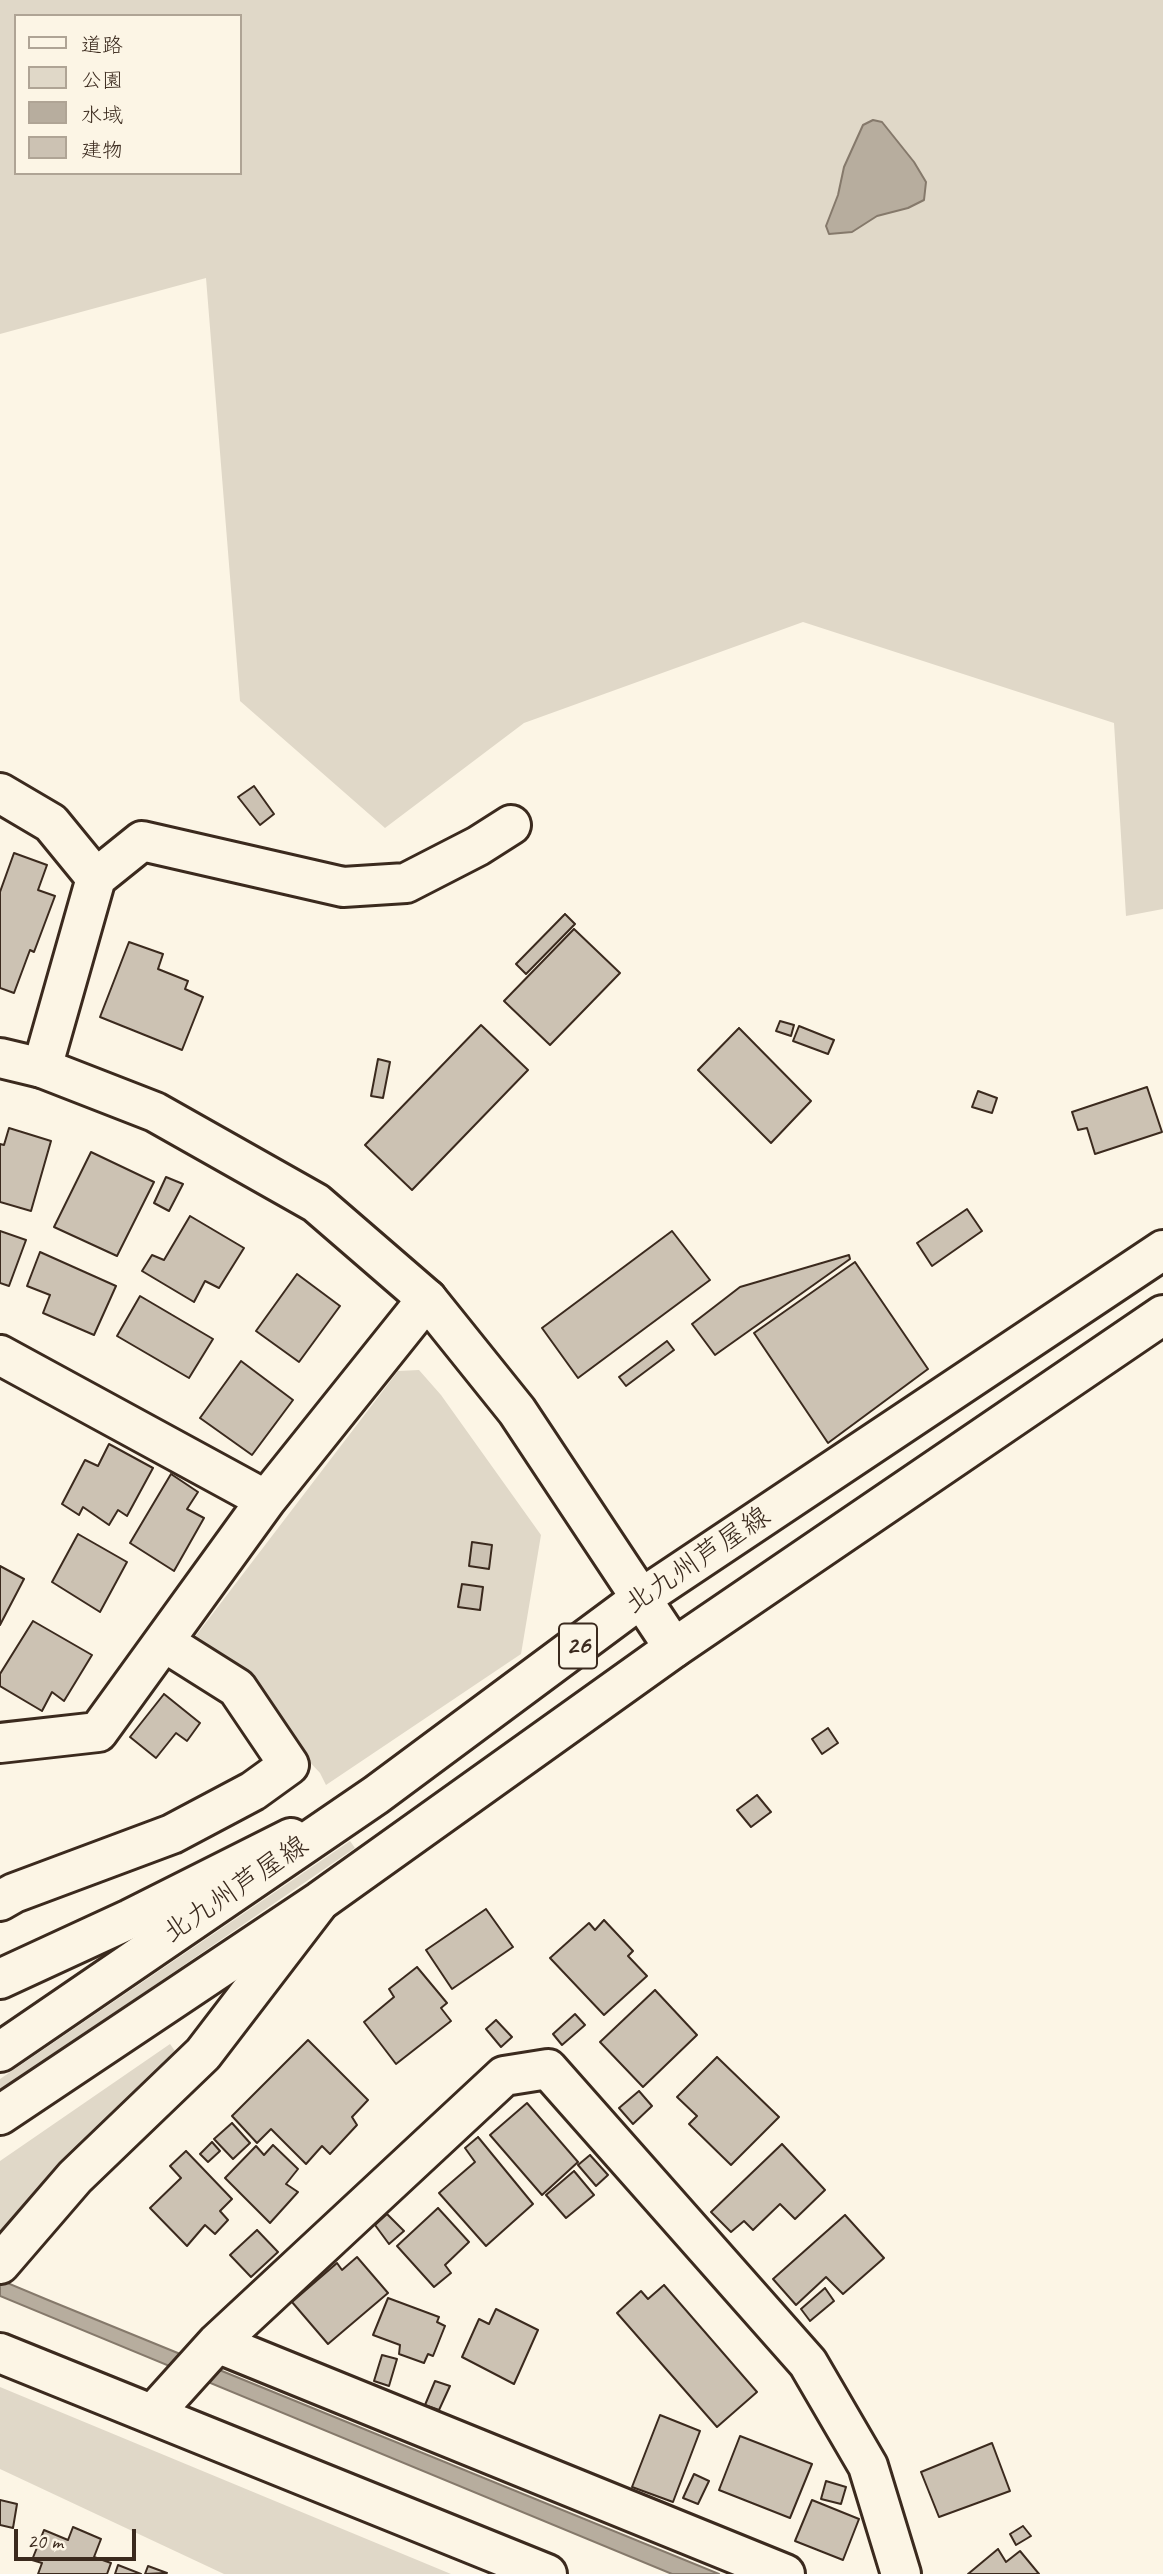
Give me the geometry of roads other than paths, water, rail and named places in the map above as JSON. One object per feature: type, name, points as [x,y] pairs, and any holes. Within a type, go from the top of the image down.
[{"type":"street","points":[[0,793],[51,823],[96,878]]},
{"type":"street","points":[[41,1068],[96,878],[142,841],[343,887],[406,883],[478,846],[511,825]]},
{"type":"street","points":[[0,1058],[41,1068],[155,1112],[316,1203],[428,1299],[517,1411],[674,1648]]},
{"type":"street","name":"北九州芦屋線","points":[[0,2052],[376,1795],[640,1599],[1163,1250]]},
{"type":"street","points":[[0,1744],[99,1732],[266,1500],[428,1299]]},
{"type":"street","name":"北九州芦屋線","points":[[0,2115],[320,1901],[674,1648],[1163,1315]]},
{"type":"street","points":[[0,1355],[266,1500]]},
{"type":"street","points":[[0,1901],[14,1893],[172,1834],[253,1791],[289,1765],[237,1688],[164,1642]]},
{"type":"street","points":[[0,1979],[130,1919],[376,1795]]},
{"type":"street","points":[[0,2264],[75,2178],[203,2054],[320,1901]]},
{"type":"street","points":[[153,2414],[217,2343],[504,2076],[548,2069],[808,2363],[868,2466],[901,2574]]},
{"type":"street","points":[[217,2343],[785,2574]]},
{"type":"street","points":[[0,2353],[547,2574]]},
{"type":"water","points":[[873,120],[882,122],[914,162],[926,182],[924,200],[908,208],[877,216],[852,232],[829,234],[826,226],[838,195],[844,167],[863,125]]},
{"type":"water","points":[[0,2280],[719,2574],[672,2574],[0,2296]]}]
